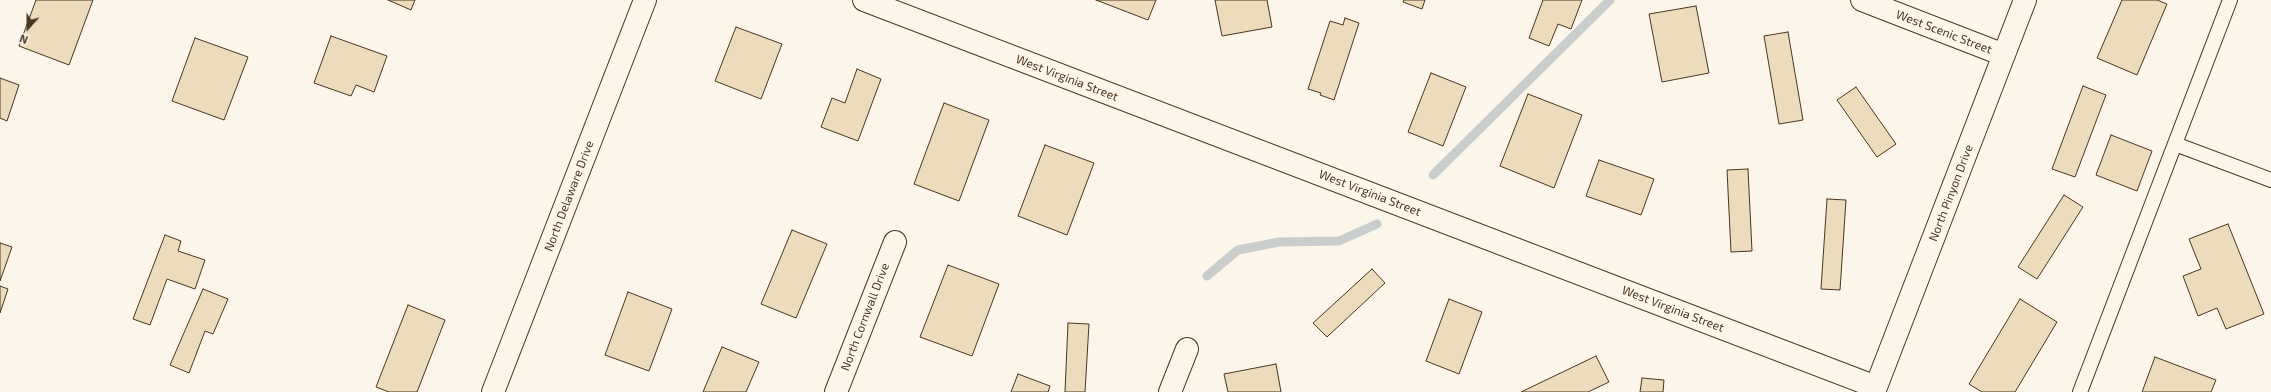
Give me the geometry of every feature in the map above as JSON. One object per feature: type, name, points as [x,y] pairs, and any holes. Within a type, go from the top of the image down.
[{"type":"street","name":"North Delaware Drive","points":[[493,392],[645,0]]},
{"type":"street","name":"West Virginia Street","points":[[864,0],[1876,390]]},
{"type":"street","name":"West Scenic Street","points":[[1862,0],[2004,55]]},
{"type":"street","name":"North Pinyon Drive","points":[[1876,390],[2025,0]]},
{"type":"street","name":"North Cornwall Drive","points":[[836,392],[895,242]]},
{"type":"street","points":[[1170,392],[1187,349]]},
{"type":"lane","points":[[2080,392],[2230,0]]},
{"type":"lane","points":[[2175,144],[2271,180]]},
{"type":"building","points":[[36,0],[93,0],[69,65],[19,46]]},
{"type":"building","points":[[388,0],[415,0],[411,10]]},
{"type":"building","points":[[1096,0],[1156,0],[1148,20]]},
{"type":"building","points":[[1215,0],[1267,0],[1272,27],[1222,36]]},
{"type":"building","points":[[1404,0],[1425,0],[1422,9],[1403,2]]},
{"type":"building","points":[[1543,0],[1582,0],[1571,29],[1558,24],[1549,46],[1529,38]]},
{"type":"building","points":[[2122,0],[2157,0],[2167,4],[2137,75],[2097,58]]},
{"type":"building","points":[[1696,6],[1709,73],[1662,82],[1649,14]]},
{"type":"building","points":[[1345,18],[1359,23],[1334,100],[1320,95],[1321,93],[1308,89],[1330,21],[1343,25]]},
{"type":"building","points":[[736,27],[782,44],[761,99],[715,81]]},
{"type":"building","points":[[1788,32],[1803,120],[1779,124],[1764,36]]},
{"type":"building","points":[[331,36],[387,56],[374,92],[356,85],[351,96],[314,83]]},
{"type":"building","points":[[195,38],[248,57],[224,120],[172,101]]},
{"type":"building","points":[[857,69],[881,79],[858,141],[821,127],[832,98],[845,103]]},
{"type":"building","points":[[1431,73],[1466,87],[1443,146],[1408,132]]},
{"type":"building","points":[[0,78],[19,85],[7,121],[0,118]]},
{"type":"building","points":[[2083,86],[2106,95],[2075,177],[2052,169]]},
{"type":"building","points":[[1856,87],[1896,144],[1877,157],[1837,100]]},
{"type":"building","points":[[1528,94],[1582,115],[1554,188],[1500,166]]},
{"type":"building","points":[[944,103],[989,120],[959,201],[914,184]]},
{"type":"building","points":[[2111,135],[2152,151],[2137,191],[2096,175]]},
{"type":"building","points":[[1045,145],[1094,163],[1067,235],[1018,216]]},
{"type":"building","points":[[1599,160],[1654,179],[1641,215],[1586,196]]},
{"type":"building","points":[[1748,169],[1752,251],[1731,252],[1727,170]]},
{"type":"building","points":[[2064,195],[2083,207],[2037,279],[2018,267]]},
{"type":"building","points":[[1827,199],[1846,200],[1840,290],[1821,289]]},
{"type":"building","points":[[2228,224],[2264,314],[2226,329],[2217,308],[2198,316],[2183,276],[2201,269],[2189,239]]},
{"type":"building","points":[[792,230],[827,244],[796,318],[761,304]]},
{"type":"building","points":[[165,235],[181,241],[178,251],[205,260],[195,289],[167,279],[150,325],[133,319]]},
{"type":"building","points":[[0,243],[12,247],[0,281]]},
{"type":"building","points":[[948,265],[999,284],[972,356],[920,337]]},
{"type":"building","points":[[1372,269],[1385,283],[1327,337],[1313,323]]},
{"type":"building","points":[[0,286],[8,289],[0,313]]},
{"type":"building","points":[[203,289],[228,299],[213,334],[205,331],[189,373],[170,365]]},
{"type":"building","points":[[628,292],[672,309],[649,371],[605,355]]},
{"type":"building","points":[[1449,299],[1482,312],[1459,374],[1426,361]]},
{"type":"building","points":[[2020,299],[2057,322],[2015,392],[1982,392],[1969,384]]},
{"type":"building","points":[[408,305],[445,320],[417,392],[389,392],[376,387]]},
{"type":"building","points":[[1068,323],[1089,324],[1085,392],[1065,392]]},
{"type":"building","points":[[722,347],[759,362],[746,392],[703,392]]},
{"type":"building","points":[[1596,356],[1609,382],[1588,392],[1521,392]]},
{"type":"building","points":[[2155,357],[2216,380],[2211,392],[2142,392]]},
{"type":"building","points":[[1276,364],[1281,392],[1228,392],[1224,374]]},
{"type":"building","points":[[1018,374],[1050,386],[1048,392],[1011,392]]},
{"type":"building","points":[[1642,378],[1664,380],[1663,392],[1640,392]]},
{"type":"waterway","points":[[1433,175],[1610,0]]},
{"type":"waterway","points":[[1207,276],[1238,250],[1279,242],[1339,241],[1377,224]]}]
